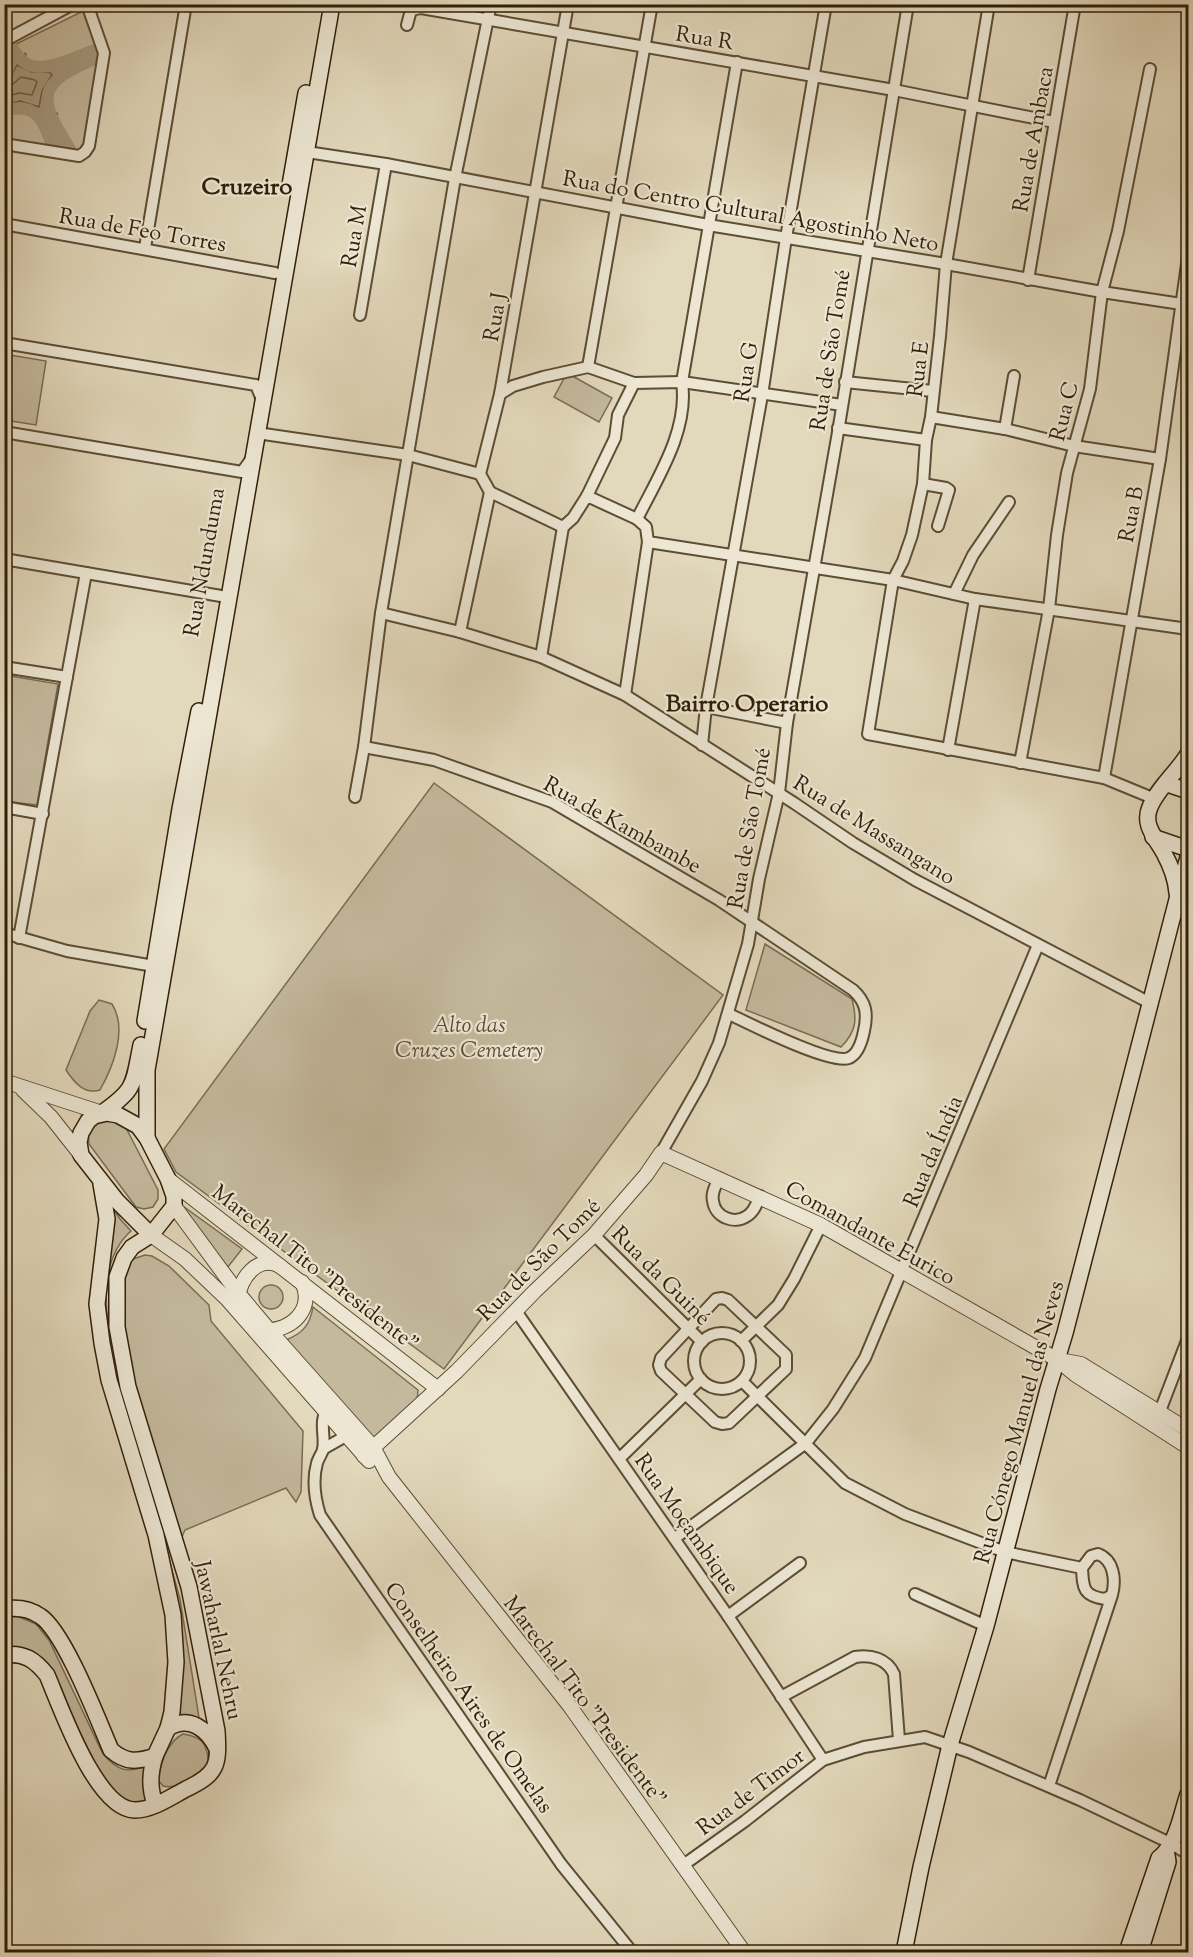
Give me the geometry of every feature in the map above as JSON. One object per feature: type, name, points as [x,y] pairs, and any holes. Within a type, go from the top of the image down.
[{"type":"main road","name":"Rua Ndunduma","points":[[81,1155],[79,1142],[82,1130],[88,1120],[120,1101],[131,1088],[139,1054],[180,809],[221,596],[322,4]]},
{"type":"main road","name":"Rua Ndunduma","points":[[147,1138],[147,1070],[332,4]]},
{"type":"main road","points":[[1178,903],[1172,872],[1147,822],[1150,806],[1188,754]]},
{"type":"main road","points":[[1167,783],[1188,791]]},
{"type":"main road","points":[[1153,837],[1188,849]]},
{"type":"main road","name":"Rua Cónego Manuel das Neves","points":[[904,1953],[921,1867],[950,1745],[986,1626],[1082,1268],[1178,903],[1188,856]]},
{"type":"main road","points":[[102,1113],[118,1115],[138,1126],[147,1138],[168,1179],[174,1196],[174,1206]]},
{"type":"main road","points":[[81,1155],[100,1182],[151,1235]]},
{"type":"main road","name":"Jawaharlal Nehru","points":[[100,1182],[107,1219],[97,1304],[102,1343],[110,1380],[158,1544],[173,1615],[176,1662],[172,1712],[150,1775],[150,1786],[155,1804]]},
{"type":"main road","name":"Jawaharlal Nehru","points":[[4,1655],[13,1654],[29,1658],[38,1664],[47,1675],[79,1752],[113,1799],[121,1806],[134,1810],[155,1804],[205,1780],[216,1766],[218,1752],[213,1710],[189,1587],[128,1387],[117,1327],[117,1277],[124,1258],[132,1247],[151,1235],[174,1206]]},
{"type":"main road","points":[[4,1609],[26,1609],[42,1616],[61,1639],[111,1750],[128,1761],[135,1762],[155,1756]]},
{"type":"main road","points":[[168,1728],[177,1724],[196,1725],[212,1739],[218,1752]]},
{"type":"main road","points":[[1140,1953],[1168,1862],[1169,1848],[1188,1794]]},
{"type":"main road","points":[[1127,1953],[1159,1858],[1169,1848]]},
{"type":"street","points":[[4,41],[73,4]]},
{"type":"street","points":[[4,144],[79,156],[89,146],[104,53],[87,4]]},
{"type":"street","points":[[145,248],[186,4]]},
{"type":"street","points":[[355,797],[364,747],[381,613],[455,178],[491,4]]},
{"type":"street","name":"Rua J","points":[[480,474],[500,394],[568,4]]},
{"type":"street","points":[[588,367],[652,4]]},
{"type":"street","name":"Rua G","points":[[702,745],[706,707],[762,394],[826,4]]},
{"type":"street","name":"Rua de São Tomé","points":[[369,1452],[438,1389],[594,1235],[646,1175],[702,1082],[719,1043],[748,944],[759,879],[779,793],[787,723],[908,4]]},
{"type":"street","name":"Rua E","points":[[948,750],[867,734],[893,580],[903,561],[912,535],[923,484],[946,264],[989,4]]},
{"type":"street","name":"Rua de Ambaca","points":[[1028,280],[1075,4]]},
{"type":"street","name":"Rua R","points":[[407,25],[411,10],[421,8],[488,18],[894,90],[1054,122]]},
{"type":"street","points":[[637,519],[674,445],[683,407],[682,382],[737,62]]},
{"type":"street","name":"Rua C","points":[[1020,763],[1049,609],[1062,502],[1074,446],[1090,389],[1102,292],[1118,231],[1150,69]]},
{"type":"street","name":"Rua do Centro Cultural Agostinho Neto","points":[[307,152],[386,164],[708,225],[867,250],[1028,280],[1185,304]]},
{"type":"street","name":"Rua M","points":[[360,315],[386,164]]},
{"type":"street","name":"Rua de Feo Torres","points":[[4,224],[275,273]]},
{"type":"street","name":"Rua B","points":[[1104,778],[1185,304],[1188,257]]},
{"type":"street","points":[[4,343],[256,385],[263,402]]},
{"type":"street","points":[[500,394],[513,386],[588,367],[634,383],[682,382],[842,405]]},
{"type":"street","points":[[1005,429],[1014,376]]},
{"type":"street","points":[[845,382],[933,391]]},
{"type":"street","points":[[541,657],[563,527],[573,518],[587,495],[615,438],[618,415],[634,383]]},
{"type":"street","points":[[931,417],[1005,429],[1074,446],[1160,459]]},
{"type":"street","points":[[838,428],[926,440]]},
{"type":"street","points":[[4,432],[242,472],[254,456]]},
{"type":"street","points":[[257,433],[408,455],[480,474],[490,492],[563,527]]},
{"type":"street","points":[[923,484],[949,490],[938,526]]},
{"type":"street","points":[[460,632],[490,492]]},
{"type":"street","points":[[587,495],[637,519],[646,527],[648,542],[625,695]]},
{"type":"street","points":[[954,594],[973,555],[1009,502]]},
{"type":"street","points":[[648,542],[893,580],[975,599],[1188,629]]},
{"type":"street","points":[[4,559],[221,596]]},
{"type":"street","points":[[19,938],[86,573]]},
{"type":"street","points":[[975,599],[948,750],[1104,778],[1155,799]]},
{"type":"street","name":"Rua de Massangano","points":[[381,613],[460,632],[541,657],[625,695],[853,843],[915,880],[1150,1003]]},
{"type":"street","points":[[4,667],[67,677]]},
{"type":"street","points":[[706,707],[787,723]]},
{"type":"street","name":"Rua de Kambambe","points":[[364,747],[434,760],[552,802],[719,900],[853,990],[862,999],[867,1010],[864,1033],[857,1052],[849,1058],[839,1059],[813,1051],[729,1014]]},
{"type":"street","points":[[4,807],[43,814]]},
{"type":"street","points":[[4,933],[67,951],[154,966]]},
{"type":"street","name":"Rua da Índia","points":[[675,1538],[806,1443],[833,1410],[866,1358],[1038,945]]},
{"type":"street","points":[[4,1081],[102,1113]]},
{"type":"street","points":[[22,1088],[51,1117],[81,1155]]},
{"type":"street","name":"Comandante Eurico","points":[[661,1153],[821,1225],[1056,1359],[1076,1375],[1157,1419],[1188,1430]]},
{"type":"street","points":[[719,1178],[712,1194],[713,1202],[715,1208],[726,1218],[733,1220],[747,1217],[760,1196]]},
{"type":"street","name":"Marechal Tito \"Presidente\"","points":[[168,1179],[438,1389]]},
{"type":"street","name":"Marechal Tito \"Presidente\"","points":[[174,1206],[238,1293],[329,1407]]},
{"type":"street","points":[[741,1341],[778,1305],[821,1225]]},
{"type":"street","name":"Marechal Tito \"Presidente\"","points":[[151,1235],[184,1259],[227,1299],[369,1452],[569,1705],[744,1953]]},
{"type":"street","name":"Rua da Guiné","points":[[594,1235],[702,1342]]},
{"type":"street","points":[[238,1312],[238,1293],[246,1274],[264,1263],[274,1262],[282,1266]]},
{"type":"street","points":[[253,1329],[279,1330],[290,1326],[298,1318],[306,1298],[302,1282]]},
{"type":"street","points":[[716,1299],[728,1300],[756,1327],[786,1355],[788,1364],[786,1369],[729,1424],[716,1422],[661,1371],[659,1365],[661,1358],[716,1299]]},
{"type":"street","name":"Rua Moçambique","points":[[516,1311],[675,1538],[823,1760]]},
{"type":"street","points":[[717,1334],[734,1336],[741,1341],[749,1356],[750,1364],[742,1381],[726,1389],[717,1388],[701,1379],[697,1373],[695,1356],[702,1342],[717,1334]]},
{"type":"street","points":[[1157,1419],[1188,1338]]},
{"type":"street","points":[[620,1458],[701,1379]]},
{"type":"street","points":[[742,1381],[845,1482],[905,1514],[1005,1552],[1082,1568]]},
{"type":"street","name":"Conselheiro Aires de Omelas","points":[[329,1407],[322,1427],[323,1449],[314,1479],[321,1515],[561,1864],[632,1953]]},
{"type":"street","name":"Comandante Eurico","points":[[1157,1419],[1188,1447]]},
{"type":"street","points":[[323,1449],[350,1431]]},
{"type":"street","points":[[1049,1786],[1112,1594],[1115,1584],[1108,1561],[1098,1554],[1091,1556],[1082,1568],[1084,1588],[1090,1596],[1105,1599],[1112,1594]]},
{"type":"street","points":[[728,1616],[801,1563]]},
{"type":"street","points":[[915,1594],[986,1626]]},
{"type":"street","points":[[781,1698],[855,1657],[870,1656],[890,1666],[894,1674],[899,1740]]},
{"type":"street","name":"Rua de Timor","points":[[682,1866],[745,1821],[823,1760],[864,1747],[925,1737],[1049,1786],[1169,1848],[1188,1854]]},
{"type":"green space","points":[[83,11],[94,35],[101,62],[84,145],[74,152],[5,139],[4,50]]},
{"type":"green space","points":[[4,354],[46,361],[36,425],[5,420]]},
{"type":"green space","points":[[567,373],[612,398],[599,422],[554,397]]},
{"type":"green space","points":[[5,675],[58,684],[37,805],[5,799]]},
{"type":"green space","name":"Alto das Cruzes Cemetery","points":[[434,783],[723,995],[444,1369],[176,1172],[164,1149]]},
{"type":"green space","points":[[765,944],[852,999],[855,1013],[853,1030],[841,1047],[746,1010]]},
{"type":"green space","points":[[99,1000],[112,1004],[117,1014],[119,1036],[114,1059],[100,1090],[89,1091],[76,1083],[66,1070],[90,1011]]},
{"type":"green space","points":[[110,1118],[125,1126],[158,1190],[158,1199],[153,1207],[144,1209],[136,1207],[89,1144],[90,1126]]},
{"type":"green space","points":[[176,1201],[242,1249],[227,1268]]},
{"type":"green space","points":[[111,1205],[131,1231],[120,1243],[108,1273],[106,1306],[112,1355],[180,1599],[200,1724],[173,1724],[179,1659],[105,1337],[103,1304]]},
{"type":"green space","points":[[145,1255],[152,1256],[169,1266],[209,1305],[211,1321],[303,1431],[301,1492],[296,1502],[286,1488],[185,1530],[180,1541],[122,1347],[121,1292],[127,1265],[133,1259]]},
{"type":"green space","points":[[266,1285],[276,1285],[283,1292],[283,1302],[276,1309],[266,1309],[259,1302],[259,1292]]},
{"type":"green space","points":[[313,1307],[418,1390],[417,1401],[378,1437],[368,1438],[286,1340],[305,1328]]},
{"type":"green space","points":[[17,1616],[36,1624],[49,1640],[103,1754],[113,1764],[123,1769],[134,1769],[148,1764],[148,1801],[137,1804],[129,1803],[113,1791],[89,1759],[45,1666],[5,1650],[5,1618]]},
{"type":"green space","points":[[183,1734],[195,1737],[202,1742],[209,1762],[200,1772],[182,1784],[163,1786],[158,1780],[163,1760],[169,1747]]},
{"type":"water","points":[[12,48],[24,62],[36,67],[53,65],[94,50],[97,58],[62,75],[48,93],[48,104],[52,116],[70,149],[52,146],[42,121],[31,111],[15,109],[5,111],[5,80],[8,68],[5,52]]},
{"type":"waterway","points":[[4,52],[12,48],[24,62],[36,67],[53,65],[94,50],[97,58],[62,75],[48,93],[48,104],[52,116],[70,149],[52,146],[41,121],[31,111],[23,109],[4,111]]},
{"type":"waterway","points":[[4,53],[8,68],[4,80]]},
{"type":"waterway","points":[[25,54],[27,67]]},
{"type":"waterway","points":[[56,64],[64,58]]},
{"type":"waterway","points":[[6,124],[14,106]]},
{"type":"waterway","points":[[46,106],[57,114]]},
{"type":"district","name":"Cruzeiro","points":[[247,186]]},
{"type":"district","name":"Bairro Operario","points":[[747,703]]}]
